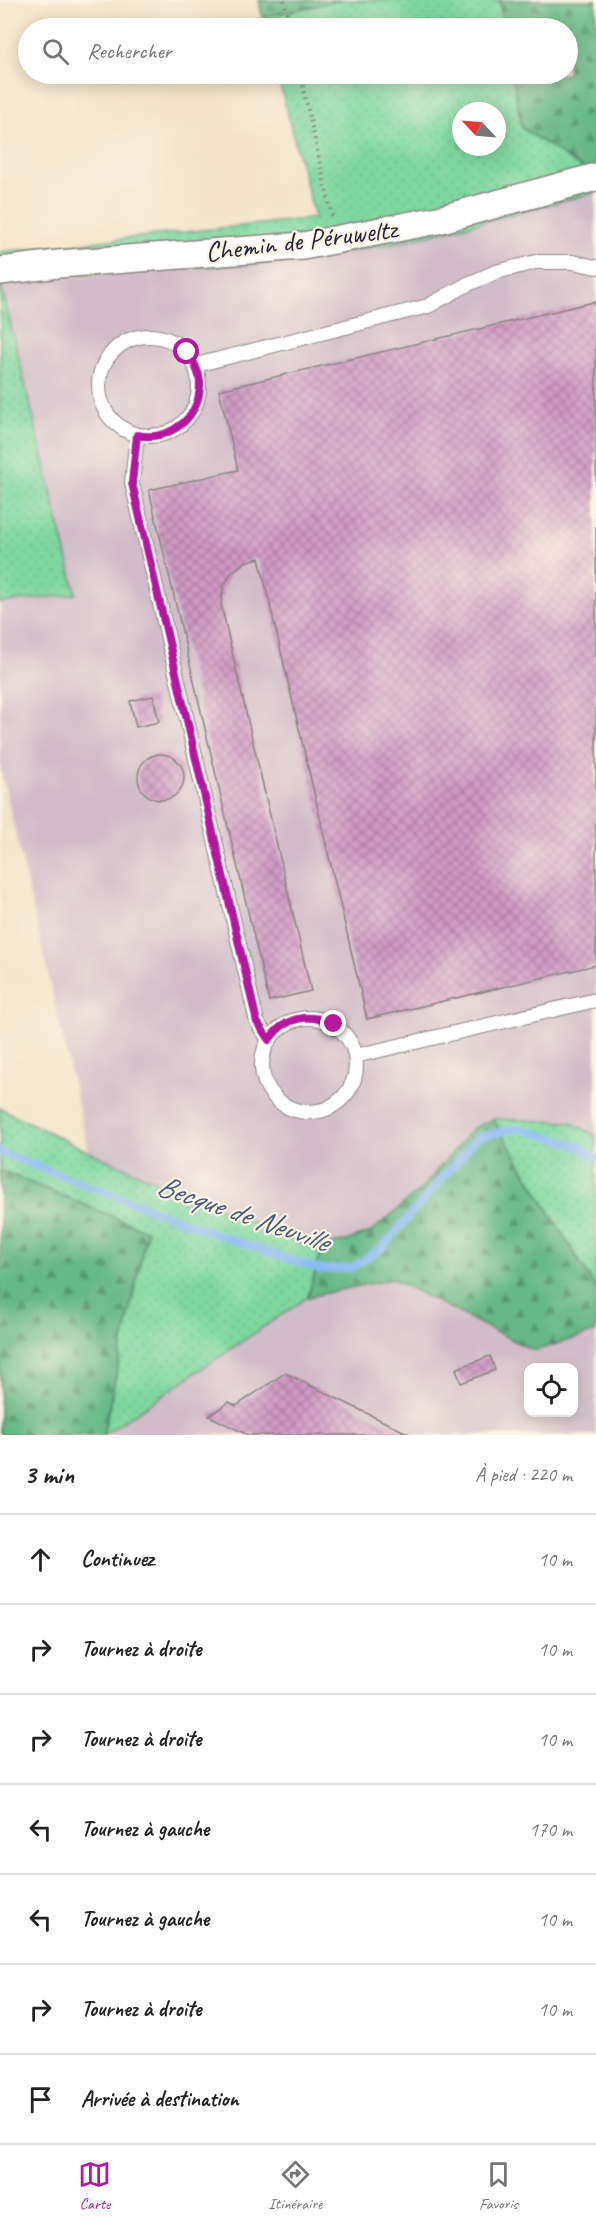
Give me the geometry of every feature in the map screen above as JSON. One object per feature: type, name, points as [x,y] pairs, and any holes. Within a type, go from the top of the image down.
[{"type":"street","name":"Chemin de Péruweltz","points":[[0,271],[69,263],[303,246],[438,220],[596,177]]},
{"type":"lane","points":[[196,365],[428,306],[496,272],[536,262],[573,262],[596,267]]},
{"type":"lane","points":[[143,336],[159,336],[174,342],[187,352],[196,365],[200,381],[199,398],[192,414],[180,427],[165,435],[147,437],[137,435],[116,424],[105,411],[99,394],[99,378],[104,363],[114,350],[127,340],[143,336]]},
{"type":"lane","points":[[137,435],[132,483],[257,1022],[269,1040]]},
{"type":"lane","points":[[355,1056],[596,1000]]},
{"type":"lane","points":[[303,1017],[319,1018],[334,1024],[346,1034],[354,1048],[355,1056],[357,1064],[354,1079],[347,1093],[336,1104],[322,1111],[306,1113],[291,1109],[277,1101],[267,1089],[262,1075],[261,1059],[275,1031],[288,1021],[303,1017]]},
{"type":"path","points":[[284,0],[288,18]]},
{"type":"path","points":[[302,84],[338,240]]},
{"type":"shaded area","points":[[596,192],[596,1136],[570,1122],[493,1119],[473,1128],[423,1187],[371,1232],[346,1241],[309,1247],[89,1152],[0,766],[0,603],[76,593],[0,281],[293,262],[331,256]]},
{"type":"shaded area","points":[[392,1279],[534,1351],[596,1332],[596,1435],[103,1435],[308,1297]]},
{"type":"green space","points":[[259,0],[342,0],[262,17]]},
{"type":"green space","points":[[342,0],[499,0],[502,18],[262,18]]},
{"type":"green space","points":[[499,0],[596,0],[596,177],[522,128],[514,84],[578,84],[578,18],[502,18]]},
{"type":"green space","points":[[280,84],[514,84],[522,128],[596,177],[596,192],[445,231],[293,262],[0,278],[0,252],[315,218]]},
{"type":"green space","points":[[0,281],[76,594],[0,603]]},
{"type":"green space","points":[[0,1108],[89,1152],[309,1247],[322,1246],[308,1297],[103,1435],[147,1231],[0,1170]]},
{"type":"green space","points":[[493,1119],[570,1122],[596,1136],[596,1289]]},
{"type":"green space","points":[[493,1119],[596,1289],[596,1332],[534,1351],[392,1279],[308,1297],[322,1246],[371,1232],[423,1187],[473,1128]]},
{"type":"green space","points":[[0,1170],[147,1231],[103,1435],[0,1435]]},
{"type":"building","points":[[594,302],[596,312],[596,965],[367,1019],[259,558],[245,562],[231,573],[223,588],[221,605],[311,991],[269,1001],[149,490],[238,470],[219,390]]},
{"type":"building","points":[[153,696],[159,722],[136,727],[130,701]]},
{"type":"building","points":[[161,754],[177,761],[184,777],[177,793],[161,800],[145,793],[138,777],[145,761]]},
{"type":"building","points":[[490,1356],[495,1370],[461,1383],[456,1369]]},
{"type":"building","points":[[285,1373],[411,1435],[248,1435],[209,1416],[229,1402],[236,1406]]},
{"type":"waterway","name":"Becque de Neuville","points":[[0,1152],[224,1237],[321,1270],[351,1268],[382,1248],[478,1137],[518,1128],[579,1146],[596,1158]]},
{"type":"route","points":[[187,352],[196,365],[200,381],[199,398],[192,414],[180,427],[165,435],[147,437],[137,435],[132,483],[257,1022],[269,1040],[275,1031],[288,1021],[303,1017],[319,1018],[334,1024]]}]
